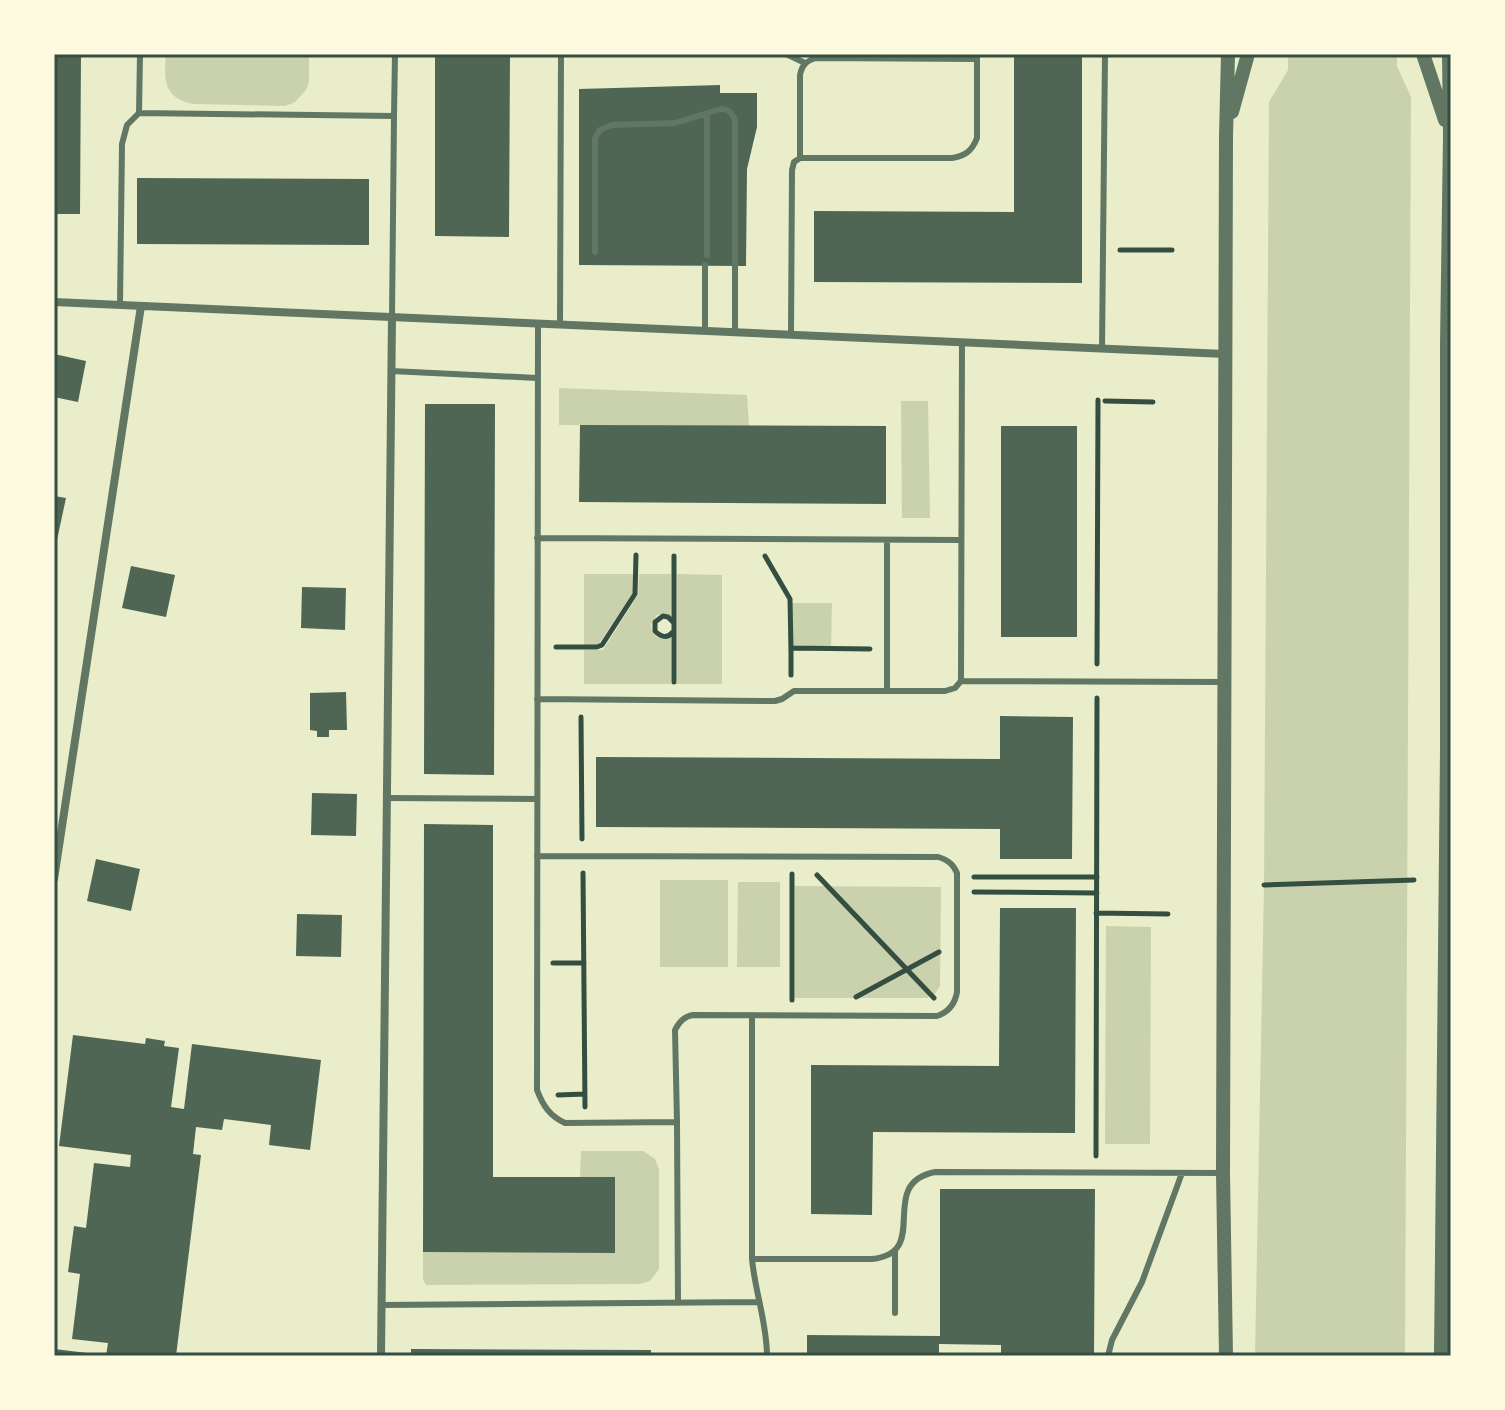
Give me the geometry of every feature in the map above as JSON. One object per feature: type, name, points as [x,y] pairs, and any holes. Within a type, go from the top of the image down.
[{"type":"street","points":[[1226,1356],[1223,1173],[1228,54]]},
{"type":"street","points":[[1226,136],[1248,54]]},
{"type":"street","points":[[1423,54],[1450,135]]},
{"type":"street","points":[[1441,1356],[1449,751],[1449,54]]},
{"type":"street","points":[[54,302],[1225,354]]},
{"type":"street","points":[[54,879],[141,306]]},
{"type":"street","points":[[381,1356],[392,317]]},
{"type":"lane","points":[[120,305],[122,144],[127,125],[139,113],[140,54]]},
{"type":"lane","points":[[392,317],[395,54]]},
{"type":"lane","points":[[560,325],[561,54]]},
{"type":"lane","points":[[786,54],[805,63]]},
{"type":"lane","points":[[1102,349],[1105,54]]},
{"type":"lane","points":[[791,335],[794,162],[800,158],[952,158],[964,155],[974,146],[977,138],[977,56],[816,58],[805,63],[800,75],[800,158]]},
{"type":"lane","points":[[595,252],[595,138],[600,130],[612,125],[675,123],[724,109],[731,113],[735,120],[735,333]]},
{"type":"lane","points":[[139,113],[394,116]]},
{"type":"lane","points":[[707,114],[707,255]]},
{"type":"lane","points":[[705,265],[705,331]]},
{"type":"lane","points":[[538,324],[537,1090],[545,1107],[565,1123],[677,1122]]},
{"type":"lane","points":[[537,699],[777,701],[791,692],[945,691],[955,688],[961,681],[962,343]]},
{"type":"lane","points":[[391,371],[537,378]]},
{"type":"lane","points":[[537,538],[961,540]]},
{"type":"lane","points":[[887,540],[887,691]]},
{"type":"lane","points":[[961,681],[1224,682]]},
{"type":"lane","points":[[386,798],[537,799]]},
{"type":"lane","points":[[537,856],[938,857],[951,863],[957,873],[957,992],[947,1012],[937,1016],[693,1015],[683,1018],[678,1025],[675,1030],[678,1303]]},
{"type":"lane","points":[[752,1015],[752,1259],[767,1356]]},
{"type":"lane","points":[[752,1259],[880,1259],[895,1250],[903,1237],[904,1202],[908,1187],[915,1179],[935,1172],[1223,1173]]},
{"type":"lane","points":[[1108,1356],[1110,1344],[1142,1282],[1182,1173]]},
{"type":"lane","points":[[895,1250],[895,1313]]},
{"type":"lane","points":[[381,1305],[759,1302]]},
{"type":"path","points":[[1103,249],[1172,250]]},
{"type":"path","points":[[1096,1145],[1101,400],[1153,402]]},
{"type":"path","points":[[537,647],[602,645],[635,594],[636,538]]},
{"type":"path","points":[[674,539],[674,700]]},
{"type":"path","points":[[756,539],[790,599],[791,692]]},
{"type":"path","points":[[791,648],[887,649]]},
{"type":"path","points":[[581,700],[585,1123]]},
{"type":"path","points":[[796,857],[947,1012]]},
{"type":"path","points":[[792,1015],[796,857]]},
{"type":"path","points":[[957,877],[1097,877]]},
{"type":"path","points":[[1264,885],[1414,880]]},
{"type":"path","points":[[957,892],[1097,893]]},
{"type":"path","points":[[1096,913],[1168,914]]},
{"type":"path","points":[[822,1016],[957,942]]},
{"type":"path","points":[[536,963],[584,963]]},
{"type":"green space","points":[[166,54],[309,54],[309,82],[295,102],[285,106],[193,104],[171,92],[165,72]]},
{"type":"green space","points":[[1288,54],[1397,54],[1397,66],[1411,97],[1405,1356],[1255,1356],[1264,885],[1269,102],[1288,70]]},
{"type":"green space","points":[[559,388],[747,395],[749,426],[559,425]]},
{"type":"green space","points":[[901,401],[928,401],[930,518],[902,518]]},
{"type":"green space","points":[[584,574],[633,574],[633,593],[598,645],[584,645]]},
{"type":"green space","points":[[639,574],[671,574],[671,616],[657,615],[651,624],[657,637],[671,636],[671,684],[584,684],[584,650],[603,650],[638,595]]},
{"type":"green space","points":[[677,574],[722,575],[722,684],[677,684]]},
{"type":"green space","points":[[788,603],[832,603],[831,651],[788,651]]},
{"type":"green space","points":[[660,880],[728,880],[728,967],[660,967]]},
{"type":"green space","points":[[738,882],[780,882],[780,967],[737,967]]},
{"type":"green space","points":[[795,886],[941,887],[940,986],[935,994],[927,998],[795,998]]},
{"type":"green space","points":[[1106,926],[1151,927],[1150,1144],[1105,1144]]},
{"type":"green space","points":[[581,1151],[643,1151],[655,1159],[659,1169],[659,1269],[650,1281],[640,1284],[426,1285],[423,1279],[423,1252],[615,1253],[615,1177],[580,1177]]},
{"type":"building","points":[[54,54],[81,54],[80,214],[54,214]]},
{"type":"building","points":[[435,54],[510,54],[509,237],[435,236]]},
{"type":"building","points":[[1014,54],[1082,54],[1082,283],[814,282],[814,211],[1014,212]]},
{"type":"building","points":[[720,85],[720,93],[757,93],[757,127],[747,169],[746,266],[579,265],[579,89]]},
{"type":"building","points":[[137,178],[369,179],[369,245],[137,244]]},
{"type":"building","points":[[54,354],[86,361],[78,402],[54,397]]},
{"type":"building","points":[[425,404],[495,404],[494,775],[424,774]]},
{"type":"building","points":[[580,425],[886,426],[886,504],[579,502]]},
{"type":"building","points":[[1001,426],[1077,426],[1077,637],[1001,637]]},
{"type":"building","points":[[54,496],[66,498],[57,540],[54,540]]},
{"type":"building","points":[[131,566],[175,575],[166,617],[122,608]]},
{"type":"building","points":[[302,587],[346,588],[345,630],[301,628]]},
{"type":"building","points":[[346,692],[347,730],[329,730],[329,737],[317,737],[317,731],[310,730],[310,693]]},
{"type":"building","points":[[1000,716],[1073,717],[1072,859],[1000,859],[1000,829],[596,827],[596,757],[1000,759]]},
{"type":"building","points":[[312,793],[357,794],[356,836],[311,835]]},
{"type":"building","points":[[424,824],[493,825],[493,1177],[615,1177],[615,1253],[423,1252]]},
{"type":"building","points":[[96,859],[140,869],[131,911],[87,901]]},
{"type":"building","points":[[1000,908],[1076,908],[1075,1133],[873,1132],[872,1215],[811,1214],[811,1065],[999,1066]]},
{"type":"building","points":[[297,914],[342,915],[341,957],[296,956]]},
{"type":"building","points":[[73,1035],[145,1044],[146,1038],[165,1041],[164,1046],[179,1048],[171,1107],[184,1109],[192,1044],[321,1060],[310,1150],[269,1145],[271,1125],[224,1119],[222,1130],[196,1127],[193,1154],[201,1155],[176,1356],[106,1356],[108,1343],[72,1339],[80,1274],[68,1272],[74,1226],[86,1228],[94,1163],[130,1167],[131,1155],[59,1146]]},
{"type":"building","points":[[940,1189],[1095,1189],[1094,1356],[1001,1356],[1001,1345],[939,1344],[939,1356],[807,1356],[807,1335],[940,1336]]},
{"type":"building","points":[[54,1349],[96,1354],[96,1356],[54,1356]]},
{"type":"building","points":[[411,1349],[651,1350],[651,1356],[411,1356]]}]
